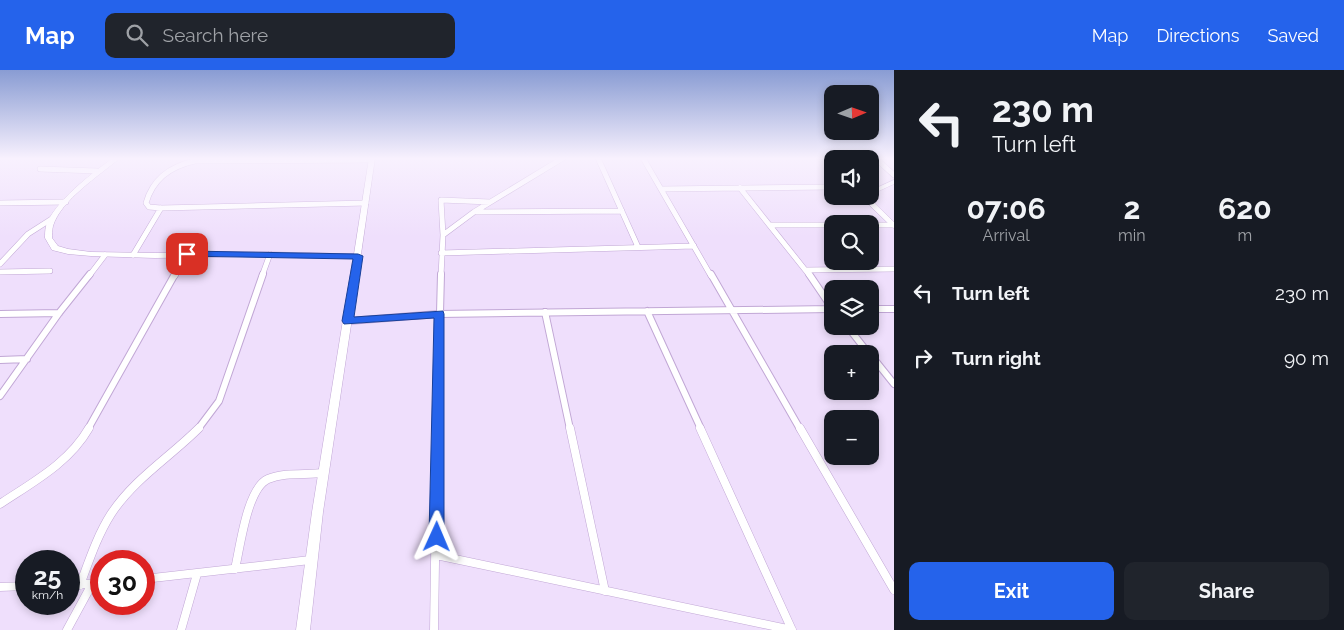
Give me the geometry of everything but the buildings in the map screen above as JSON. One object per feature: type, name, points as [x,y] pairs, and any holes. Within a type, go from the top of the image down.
[{"type":"street","points":[[0,264],[28,234],[52,218],[84,184]]},
{"type":"street","points":[[154,184],[148,193],[146,203],[149,207],[366,203]]},
{"type":"street","points":[[302,630],[310,560],[369,184]]},
{"type":"street","points":[[443,235],[474,212],[520,184]]},
{"type":"street","points":[[610,184],[638,247]]},
{"type":"street","points":[[658,184],[894,590]]},
{"type":"street","points":[[661,190],[824,187]]},
{"type":"street","points":[[740,188],[806,270],[824,297]]},
{"type":"street","points":[[434,630],[439,314],[443,235],[441,200],[491,202]]},
{"type":"street","points":[[0,203],[66,202]]},
{"type":"street","points":[[872,205],[893,225]]},
{"type":"street","points":[[132,255],[161,208]]},
{"type":"street","points":[[474,212],[622,211]]},
{"type":"street","points":[[52,218],[48,230],[48,240],[56,249],[76,254],[358,256]]},
{"type":"street","points":[[770,225],[824,225]]},
{"type":"street","points":[[879,225],[893,225]]},
{"type":"street","points":[[441,253],[694,246]]},
{"type":"street","points":[[0,504],[58,465],[80,443],[187,254]]},
{"type":"street","points":[[80,585],[111,514],[151,468],[199,429],[211,416],[219,401],[270,254]]},
{"type":"street","points":[[0,396],[59,313],[105,255]]},
{"type":"street","points":[[806,270],[894,269]]},
{"type":"street","points":[[0,272],[50,271]]},
{"type":"street","points":[[879,309],[894,308]]},
{"type":"street","points":[[348,321],[439,314],[824,309]]},
{"type":"street","points":[[647,311],[792,630]]},
{"type":"street","points":[[545,312],[605,591]]},
{"type":"street","points":[[0,314],[59,313]]},
{"type":"street","points":[[854,335],[863,345]]},
{"type":"street","points":[[0,360],[27,359]]},
{"type":"street","points":[[879,365],[894,384]]},
{"type":"street","points":[[235,569],[253,497],[260,484],[265,480],[276,477],[324,473]]},
{"type":"street","points":[[436,555],[792,630]]},
{"type":"street","points":[[155,578],[310,560]]},
{"type":"street","points":[[181,630],[197,574]]},
{"type":"street","points":[[80,585],[90,584]]},
{"type":"street","points":[[0,587],[15,586]]},
{"type":"street","points":[[67,630],[90,594]]},
{"type":"route","points":[[187,254],[358,256],[348,321],[439,314],[437,537]]}]
